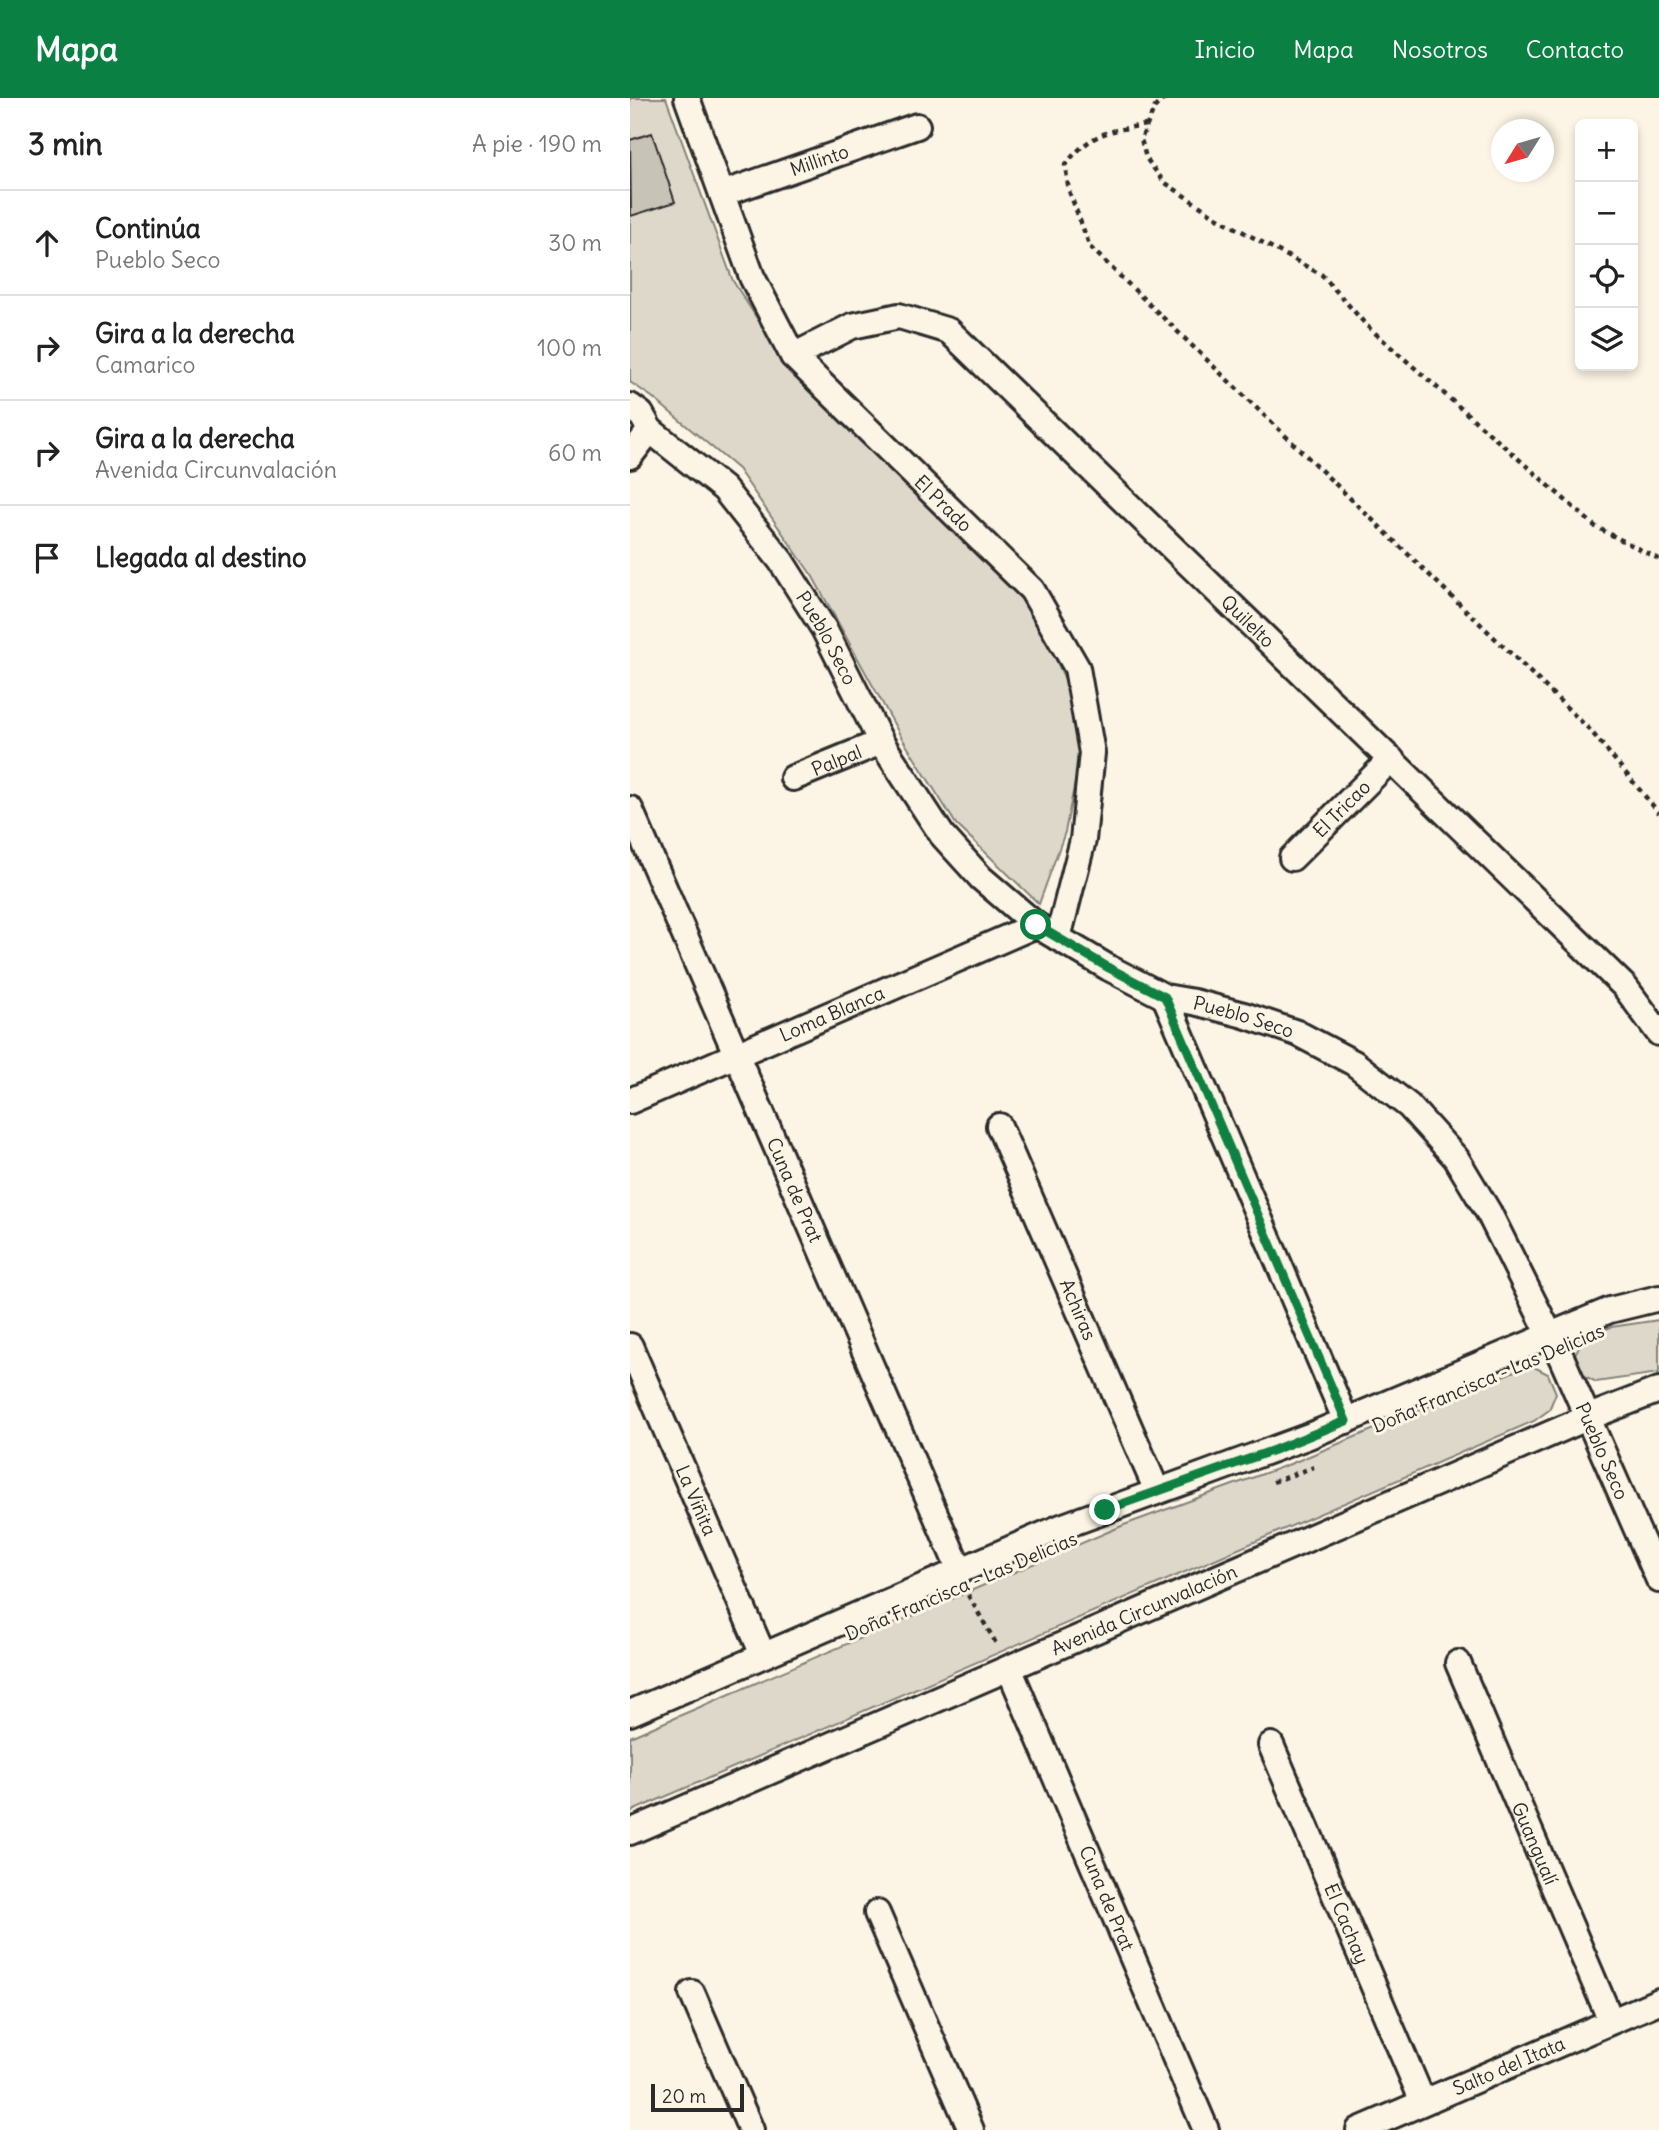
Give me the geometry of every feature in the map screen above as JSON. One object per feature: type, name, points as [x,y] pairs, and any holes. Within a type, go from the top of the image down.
[{"type":"street","name":"El Prado","points":[[687,98],[752,277],[793,356],[1032,590],[1077,668],[1092,753],[1083,840],[1058,938]]},
{"type":"street","name":"Millinto","points":[[722,194],[917,126]]},
{"type":"street","name":"Quilelto","points":[[793,356],[852,326],[899,316],[949,331],[1625,987],[1659,1033]]},
{"type":"street","name":"Pueblo Seco","points":[[630,406],[641,414],[650,430],[724,489],[781,562],[824,629],[881,742],[942,835],[981,878],[1036,925],[1165,997],[1244,1015],[1297,1033],[1354,1063],[1409,1106],[1456,1158],[1489,1213],[1550,1335],[1589,1417],[1659,1580]]},
{"type":"street","points":[[630,456],[650,430]]},
{"type":"street","name":"Palpal","points":[[793,778],[881,742]]},
{"type":"street","name":"El Tricao","points":[[1292,858],[1391,759]]},
{"type":"street","name":"Cuna de Prat","points":[[630,808],[960,1571]]},
{"type":"street","name":"Loma Blanca","points":[[630,1101],[1036,925]]},
{"type":"street","points":[[1165,997],[1346,1421]]},
{"type":"street","name":"Achiras","points":[[999,1126],[1157,1491]]},
{"type":"street","points":[[630,1713],[1072,1523],[1274,1450],[1610,1310],[1659,1298]]},
{"type":"street","name":"La Viñita","points":[[630,1346],[763,1655]]},
{"type":"street","name":"Avenida Circunvalación","points":[[630,1832],[1589,1417],[1659,1390]]},
{"type":"street","name":"Guangualí","points":[[1458,1663],[1611,2021]]},
{"type":"street","name":"Cuna de Prat","points":[[1009,1668],[1206,2130]]},
{"type":"street","name":"El Cachay","points":[[1271,1745],[1423,2102]]},
{"type":"street","points":[[877,1913],[971,2130]]},
{"type":"street","points":[[692,1993],[751,2130]]},
{"type":"street","name":"Salto del Itata","points":[[1359,2130],[1659,2001]]},
{"type":"path","points":[[1165,98],[1155,107],[1141,139],[1146,158],[1164,182],[1216,218],[1322,275],[1367,326],[1596,527],[1659,559]]},
{"type":"path","points":[[1146,125],[1114,130],[1082,144],[1065,165],[1069,191],[1090,247],[1590,730],[1659,813]]},
{"type":"path","points":[[1270,1483],[1321,1464]]},
{"type":"path","points":[[960,1571],[969,1597],[1009,1668]]},
{"type":"path","name":"Doña Francisca - Las Delicias","points":[[956,1602],[981,1592]]},
{"type":"shaded area","points":[[630,98],[666,98],[733,281],[792,373],[1031,604],[1067,684],[1081,752],[1065,832],[1039,904],[956,824],[900,735],[813,577],[738,469],[652,397],[630,382]]},
{"type":"shaded area","points":[[1659,1320],[1659,1373],[1596,1382],[1581,1374],[1575,1354],[1584,1337],[1611,1327]]},
{"type":"shaded area","points":[[1532,1366],[1548,1374],[1556,1393],[1549,1410],[1534,1421],[630,1812],[630,1737],[1124,1525],[1290,1464]]},
{"type":"building","points":[[652,133],[675,202],[631,216],[630,140]]},
{"type":"route","points":[[1036,925],[1165,997],[1346,1421],[1274,1450],[1105,1510]]}]
